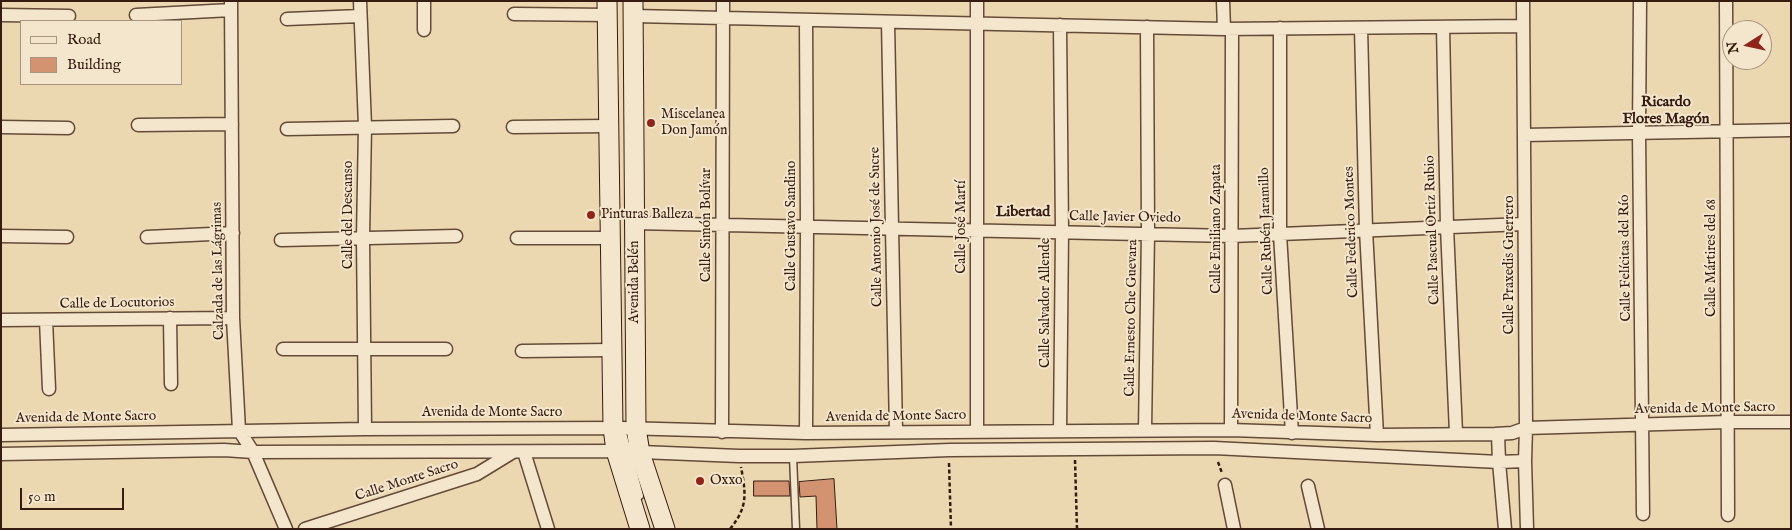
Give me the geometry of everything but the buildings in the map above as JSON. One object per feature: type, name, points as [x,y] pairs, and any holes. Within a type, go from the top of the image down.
[{"type":"main road","name":"Avenida Belén","points":[[607,8],[611,350],[640,529]]},
{"type":"main road","name":"Avenida Belén","points":[[624,426],[634,8]]},
{"type":"main road","name":"Avenida Belén","points":[[629,452],[665,529]]},
{"type":"street","name":"Calle del Descanso","points":[[360,1],[365,126],[363,238],[365,428]]},
{"type":"street","points":[[424,1],[424,30]]},
{"type":"street","name":"Calle Simón Bolívar","points":[[722,432],[723,1]]},
{"type":"street","name":"Calle José Martí","points":[[977,1],[977,431]]},
{"type":"street","name":"Calle Emiliano Zapata","points":[[1223,1],[1228,29],[1232,236],[1231,430]]},
{"type":"street","name":"Calle Praxedis Guerrero","points":[[1523,1],[1527,529]]},
{"type":"street","name":"Calle Felícitas del Río","points":[[1640,1],[1643,514]]},
{"type":"street","name":"Calle Mártires del 68","points":[[1726,1],[1728,515]]},
{"type":"street","points":[[136,15],[231,6]]},
{"type":"street","name":"Calzada de las Lágrimas","points":[[231,6],[233,318],[239,430],[253,452],[286,529]]},
{"type":"street","points":[[514,14],[607,8]]},
{"type":"street","points":[[634,8],[723,18],[978,24],[1228,29],[1523,26]]},
{"type":"street","points":[[1,15],[69,16]]},
{"type":"street","points":[[287,19],[360,16]]},
{"type":"street","name":"Calle Gustavo Sandino","points":[[806,20],[806,433]]},
{"type":"street","name":"Calle Antonio José de Sucre","points":[[888,22],[896,432]]},
{"type":"street","name":"Calle Salvador Allende","points":[[1060,25],[1062,232],[1060,432]]},
{"type":"street","name":"Calle Ernesto Che Guevara","points":[[1145,430],[1148,234],[1147,27]]},
{"type":"street","name":"Calle Pascual Ortiz Rubio","points":[[1443,27],[1456,433]]},
{"type":"street","name":"Calle Rubén Jaramillo","points":[[1280,28],[1280,234],[1292,433]]},
{"type":"street","name":"Calle Federico Montes","points":[[1361,28],[1366,230],[1377,434]]},
{"type":"street","points":[[138,125],[232,124]]},
{"type":"street","points":[[287,129],[365,126],[453,126]]},
{"type":"street","points":[[513,127],[608,126]]},
{"type":"street","points":[[1,127],[68,128]]},
{"type":"street","points":[[1524,135],[1791,130]]},
{"type":"street","name":"Calle Javier Oviedo","points":[[629,224],[1232,236],[1524,224]]},
{"type":"street","points":[[147,237],[233,233]]},
{"type":"street","points":[[1,236],[67,236]]},
{"type":"street","points":[[281,240],[456,236]]},
{"type":"street","points":[[517,238],[609,238]]},
{"type":"street","points":[[170,318],[172,384]]},
{"type":"street","name":"Calle de Locutorios","points":[[1,320],[233,318]]},
{"type":"street","points":[[46,320],[49,389]]},
{"type":"street","points":[[283,349],[446,349]]},
{"type":"street","points":[[522,351],[611,350]]},
{"type":"street","name":"Avenida de Monte Sacro","points":[[1,435],[365,428],[624,426],[722,432],[806,433],[1231,430],[1292,433],[1498,434],[1512,433],[1526,428],[1791,422]]},
{"type":"street","points":[[1498,434],[1505,529]]},
{"type":"street","points":[[1,454],[224,450],[253,452],[629,452],[793,456],[949,450],[1214,448],[1499,462],[1525,461]]},
{"type":"street","points":[[518,452],[548,529]]},
{"type":"street","name":"Calle Monte Sacro","points":[[305,529],[477,474],[518,452]]},
{"type":"street","points":[[1226,485],[1234,529]]},
{"type":"street","points":[[1308,486],[1318,529]]},
{"type":"lane","points":[[624,426],[627,250]]},
{"type":"lane","points":[[629,452],[644,503]]},
{"type":"lane","points":[[793,456],[796,529]]},
{"type":"path","points":[[1214,448],[1226,485]]},
{"type":"path","points":[[949,450],[951,529]]},
{"type":"path","points":[[1074,450],[1077,529]]},
{"type":"path","points":[[730,529],[740,516],[745,492],[739,456]]},
{"type":"place","name":"Miscelanea Don Jamón","points":[[651,123]]},
{"type":"place","name":"Pinturas Balleza","points":[[591,215]]},
{"type":"place","name":"Oxxo","points":[[700,481]]},
{"type":"district","name":"Ricardo Flores Magón","points":[[1666,112]]},
{"type":"district","name":"Libertad","points":[[1023,213]]}]
